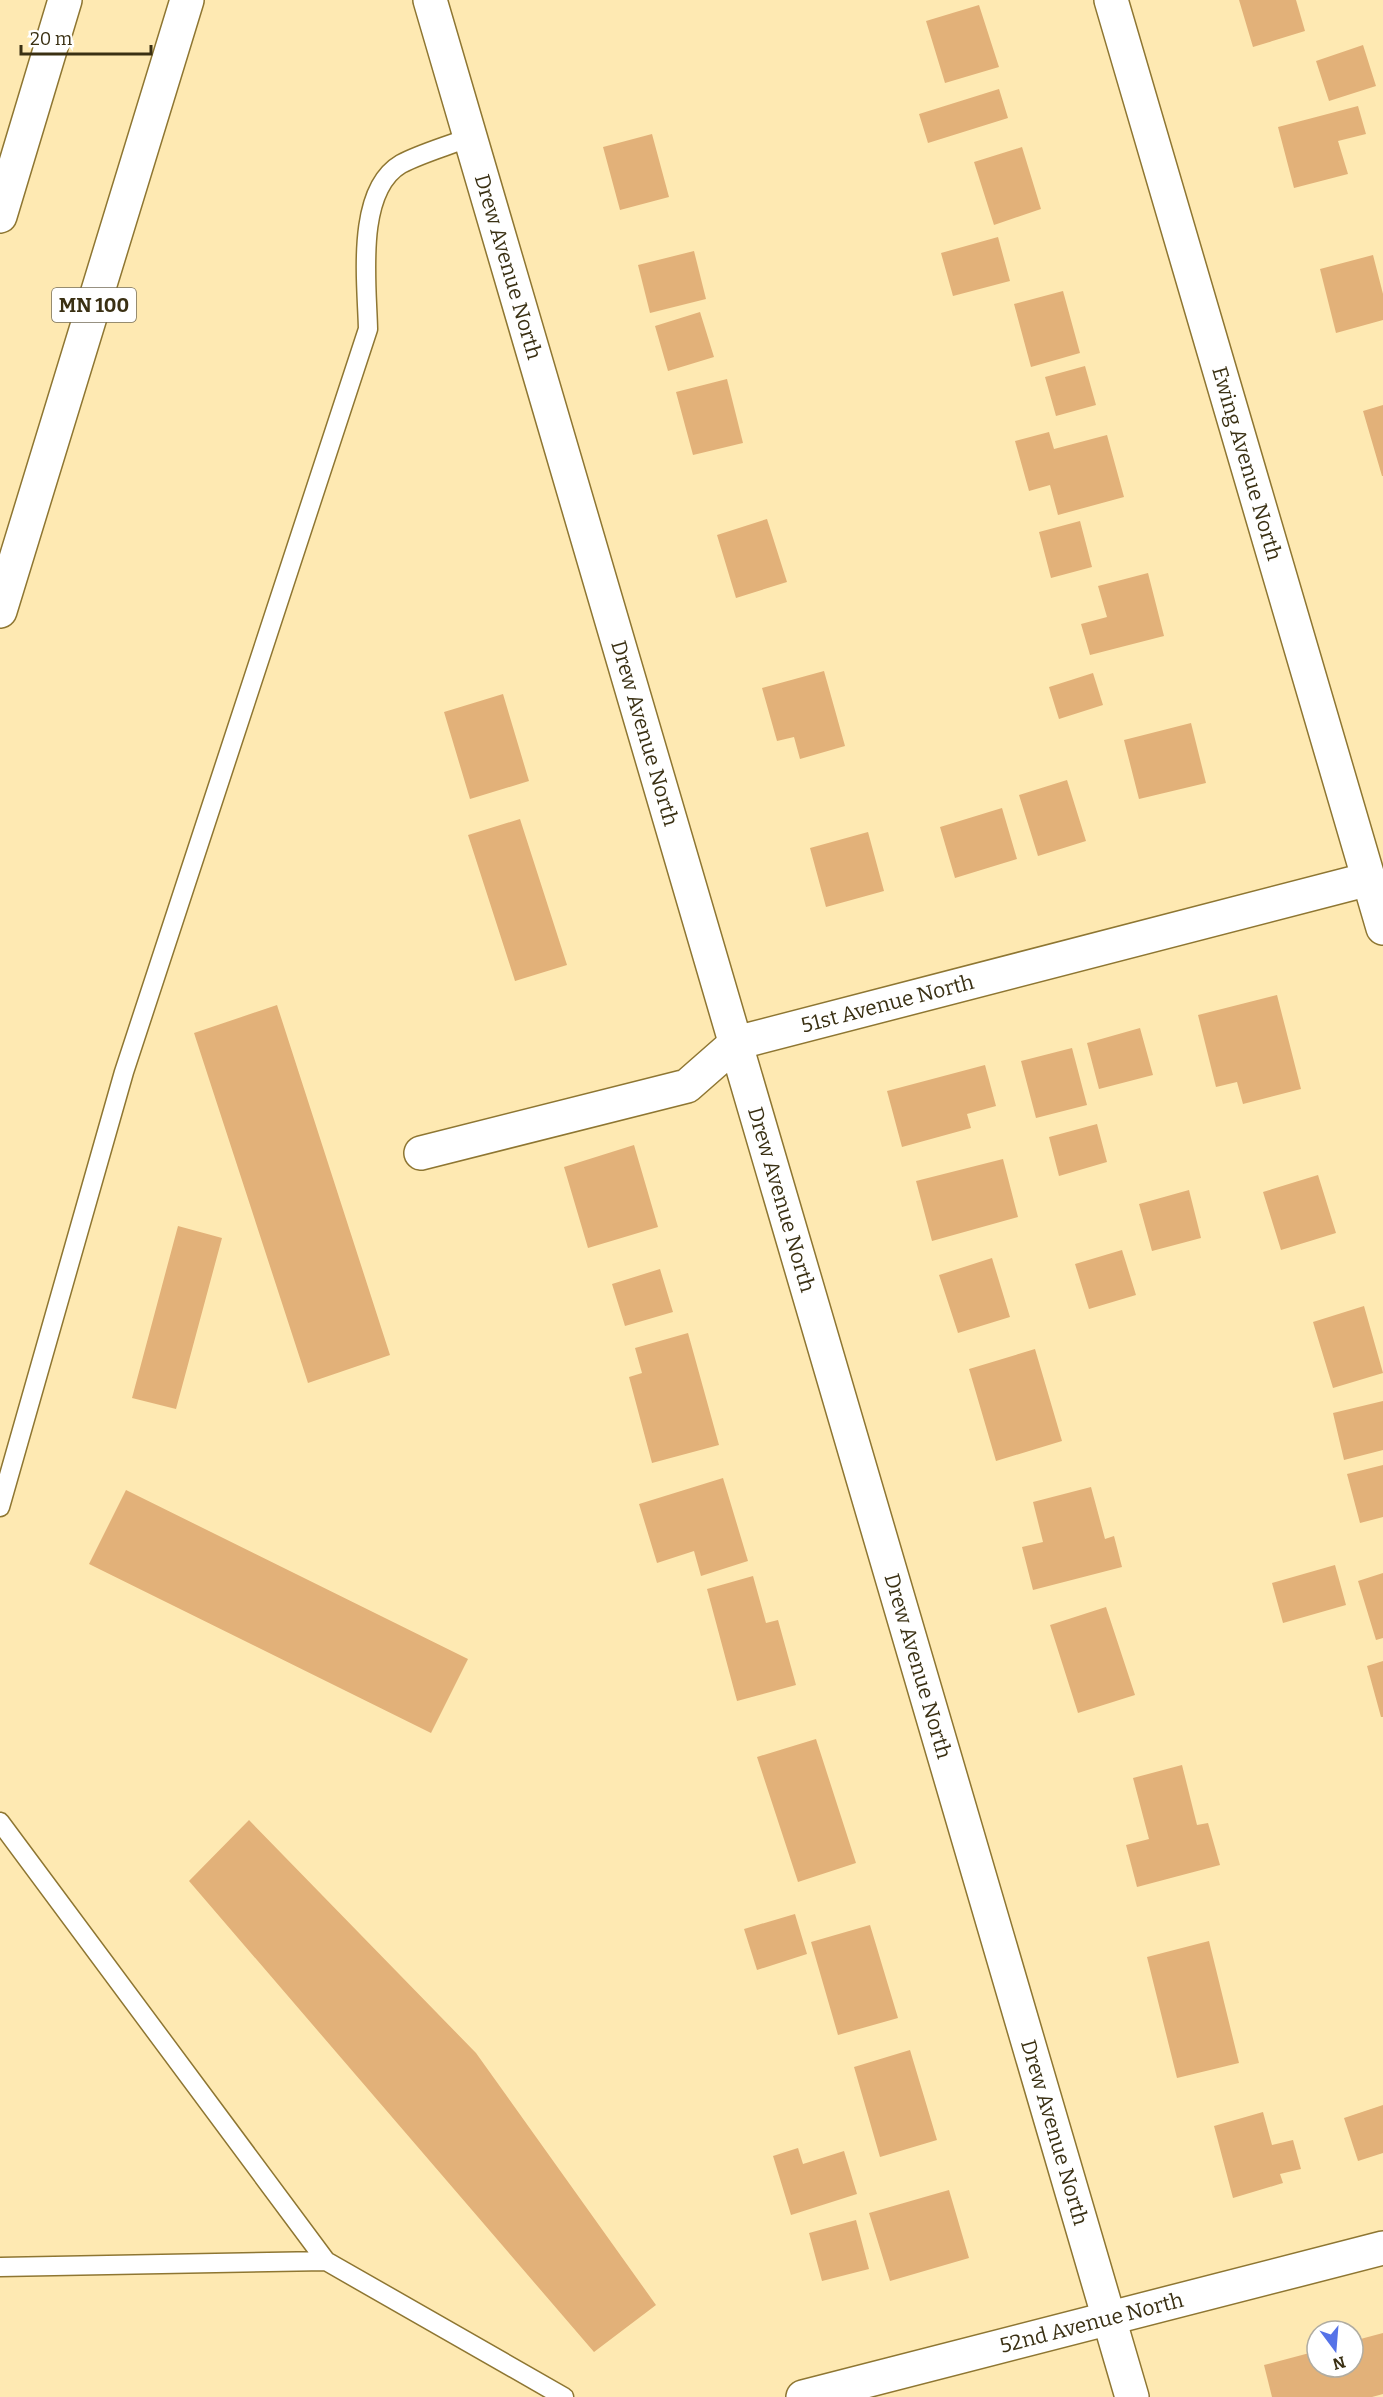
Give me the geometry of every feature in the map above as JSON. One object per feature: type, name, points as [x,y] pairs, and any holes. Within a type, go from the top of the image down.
[{"type":"main road","name":"MN 100","points":[[0,611],[188,0]]},
{"type":"main road","name":"Drew Avenue North","points":[[430,0],[1132,2397]]},
{"type":"main road","name":"Ewing Avenue North","points":[[1111,0],[1383,928]]},
{"type":"main road","points":[[0,216],[64,3]]},
{"type":"main road","name":"51st Avenue North","points":[[421,1153],[687,1086],[736,1043],[1369,879]]},
{"type":"main road","name":"52nd Avenue North","points":[[802,2397],[1383,2248]]},
{"type":"lane","points":[[0,1507],[124,1072],[368,329],[366,228],[378,190],[400,165],[470,137]]},
{"type":"lane","points":[[0,1822],[326,2260],[564,2397]]},
{"type":"lane","points":[[0,2267],[326,2260]]},
{"type":"building","points":[[1239,0],[1296,0],[1305,31],[1253,47]]},
{"type":"building","points":[[979,5],[999,67],[945,83],[926,21]]},
{"type":"building","points":[[1363,45],[1376,86],[1329,101],[1316,61]]},
{"type":"building","points":[[999,89],[1008,118],[928,143],[919,114]]},
{"type":"building","points":[[1358,106],[1366,134],[1338,141],[1348,174],[1294,188],[1278,127]]},
{"type":"building","points":[[652,134],[669,197],[620,210],[603,147]]},
{"type":"building","points":[[1022,147],[1041,209],[994,225],[974,162]]},
{"type":"building","points":[[998,237],[1010,281],[953,296],[941,253]]},
{"type":"building","points":[[694,251],[706,299],[650,313],[638,265]]},
{"type":"building","points":[[1373,255],[1383,294],[1383,320],[1336,333],[1320,269]]},
{"type":"building","points":[[1063,291],[1080,353],[1031,367],[1014,304]]},
{"type":"building","points":[[700,312],[714,357],[668,371],[655,326]]},
{"type":"building","points":[[1085,366],[1096,405],[1056,416],[1045,377]]},
{"type":"building","points":[[727,379],[743,443],[693,455],[676,392]]},
{"type":"building","points":[[1383,405],[1383,476],[1382,476],[1363,411]]},
{"type":"building","points":[[1049,432],[1054,449],[1107,435],[1124,497],[1058,515],[1050,485],[1029,491],[1015,441]]},
{"type":"building","points":[[767,519],[787,582],[736,598],[717,535]]},
{"type":"building","points":[[1080,521],[1092,567],[1051,578],[1039,532]]},
{"type":"building","points":[[1148,573],[1164,636],[1090,655],[1081,624],[1107,617],[1098,586]]},
{"type":"building","points":[[824,671],[845,746],[800,759],[794,737],[777,741],[762,688]]},
{"type":"building","points":[[1093,673],[1103,705],[1059,719],[1049,687]]},
{"type":"building","points":[[503,694],[529,781],[470,799],[444,712]]},
{"type":"building","points":[[1191,723],[1206,783],[1139,799],[1124,740]]},
{"type":"building","points":[[1067,780],[1086,841],[1038,856],[1019,795]]},
{"type":"building","points":[[1002,808],[1017,859],[955,878],[940,827]]},
{"type":"building","points":[[520,819],[567,965],[515,981],[468,835]]},
{"type":"building","points":[[868,832],[884,891],[826,907],[810,848]]},
{"type":"building","points":[[1277,995],[1301,1089],[1243,1104],[1237,1082],[1216,1087],[1198,1015]]},
{"type":"building","points":[[277,1005],[390,1355],[308,1383],[194,1033]]},
{"type":"building","points":[[1140,1028],[1153,1075],[1099,1089],[1087,1043]]},
{"type":"building","points":[[1072,1048],[1087,1105],[1036,1118],[1021,1061]]},
{"type":"building","points":[[985,1065],[996,1106],[967,1114],[971,1128],[902,1147],[887,1091]]},
{"type":"building","points":[[1097,1124],[1107,1162],[1059,1176],[1049,1137]]},
{"type":"building","points":[[634,1145],[658,1227],[588,1248],[564,1167]]},
{"type":"building","points":[[1003,1159],[1018,1217],[932,1241],[916,1181]]},
{"type":"building","points":[[1318,1175],[1336,1233],[1281,1250],[1263,1192]]},
{"type":"building","points":[[1189,1190],[1201,1238],[1152,1251],[1139,1204]]},
{"type":"building","points":[[178,1226],[222,1238],[176,1409],[132,1398]]},
{"type":"building","points":[[1122,1250],[1136,1295],[1089,1309],[1075,1264]]},
{"type":"building","points":[[992,1258],[1010,1317],[958,1333],[939,1275]]},
{"type":"building","points":[[660,1269],[673,1312],[625,1326],[612,1284]]},
{"type":"building","points":[[1364,1306],[1383,1373],[1333,1388],[1313,1322]]},
{"type":"building","points":[[688,1333],[719,1445],[652,1463],[629,1377],[642,1373],[635,1348]]},
{"type":"building","points":[[1035,1349],[1062,1441],[996,1461],[969,1369]]},
{"type":"building","points":[[1383,1401],[1383,1450],[1344,1460],[1333,1413]]},
{"type":"building","points":[[1383,1465],[1383,1517],[1360,1523],[1347,1474]]},
{"type":"building","points":[[723,1478],[748,1561],[701,1576],[694,1551],[657,1563],[639,1504]]},
{"type":"building","points":[[1091,1487],[1105,1539],[1114,1536],[1122,1567],[1033,1590],[1022,1547],[1043,1542],[1033,1502]]},
{"type":"building","points":[[126,1490],[468,1659],[431,1733],[89,1564]]},
{"type":"building","points":[[1335,1565],[1346,1605],[1283,1623],[1272,1583]]},
{"type":"building","points":[[1383,1573],[1383,1638],[1376,1640],[1358,1581]]},
{"type":"building","points":[[753,1576],[766,1623],[778,1620],[796,1685],[737,1701],[707,1589]]},
{"type":"building","points":[[1106,1607],[1135,1695],[1078,1713],[1050,1625]]},
{"type":"building","points":[[1383,1661],[1383,1717],[1381,1717],[1367,1666]]},
{"type":"building","points":[[816,1739],[856,1863],[798,1882],[757,1757]]},
{"type":"building","points":[[1182,1765],[1197,1825],[1208,1823],[1220,1865],[1137,1887],[1126,1845],[1149,1839],[1133,1778]]},
{"type":"building","points":[[249,1820],[476,2053],[656,2305],[594,2352],[189,1881]]},
{"type":"building","points":[[795,1914],[807,1954],[757,1970],[744,1929]]},
{"type":"building","points":[[870,1925],[898,2018],[838,2035],[811,1942]]},
{"type":"building","points":[[1209,1941],[1239,2063],[1177,2078],[1147,1957]]},
{"type":"building","points":[[910,2050],[937,2140],[880,2157],[854,2067]]},
{"type":"building","points":[[1383,2105],[1383,2153],[1358,2161],[1344,2118]]},
{"type":"building","points":[[1263,2112],[1272,2145],[1293,2140],[1301,2169],[1280,2174],[1283,2183],[1233,2198],[1214,2126]]},
{"type":"building","points":[[798,2148],[803,2164],[844,2151],[857,2194],[791,2215],[773,2156]]},
{"type":"building","points":[[949,2190],[969,2258],[890,2281],[869,2213]]},
{"type":"building","points":[[856,2220],[869,2269],[822,2281],[809,2233]]},
{"type":"building","points":[[1383,2333],[1383,2394],[1372,2397],[1272,2397],[1264,2365],[1305,2354],[1305,2379],[1365,2379],[1365,2338]]}]
